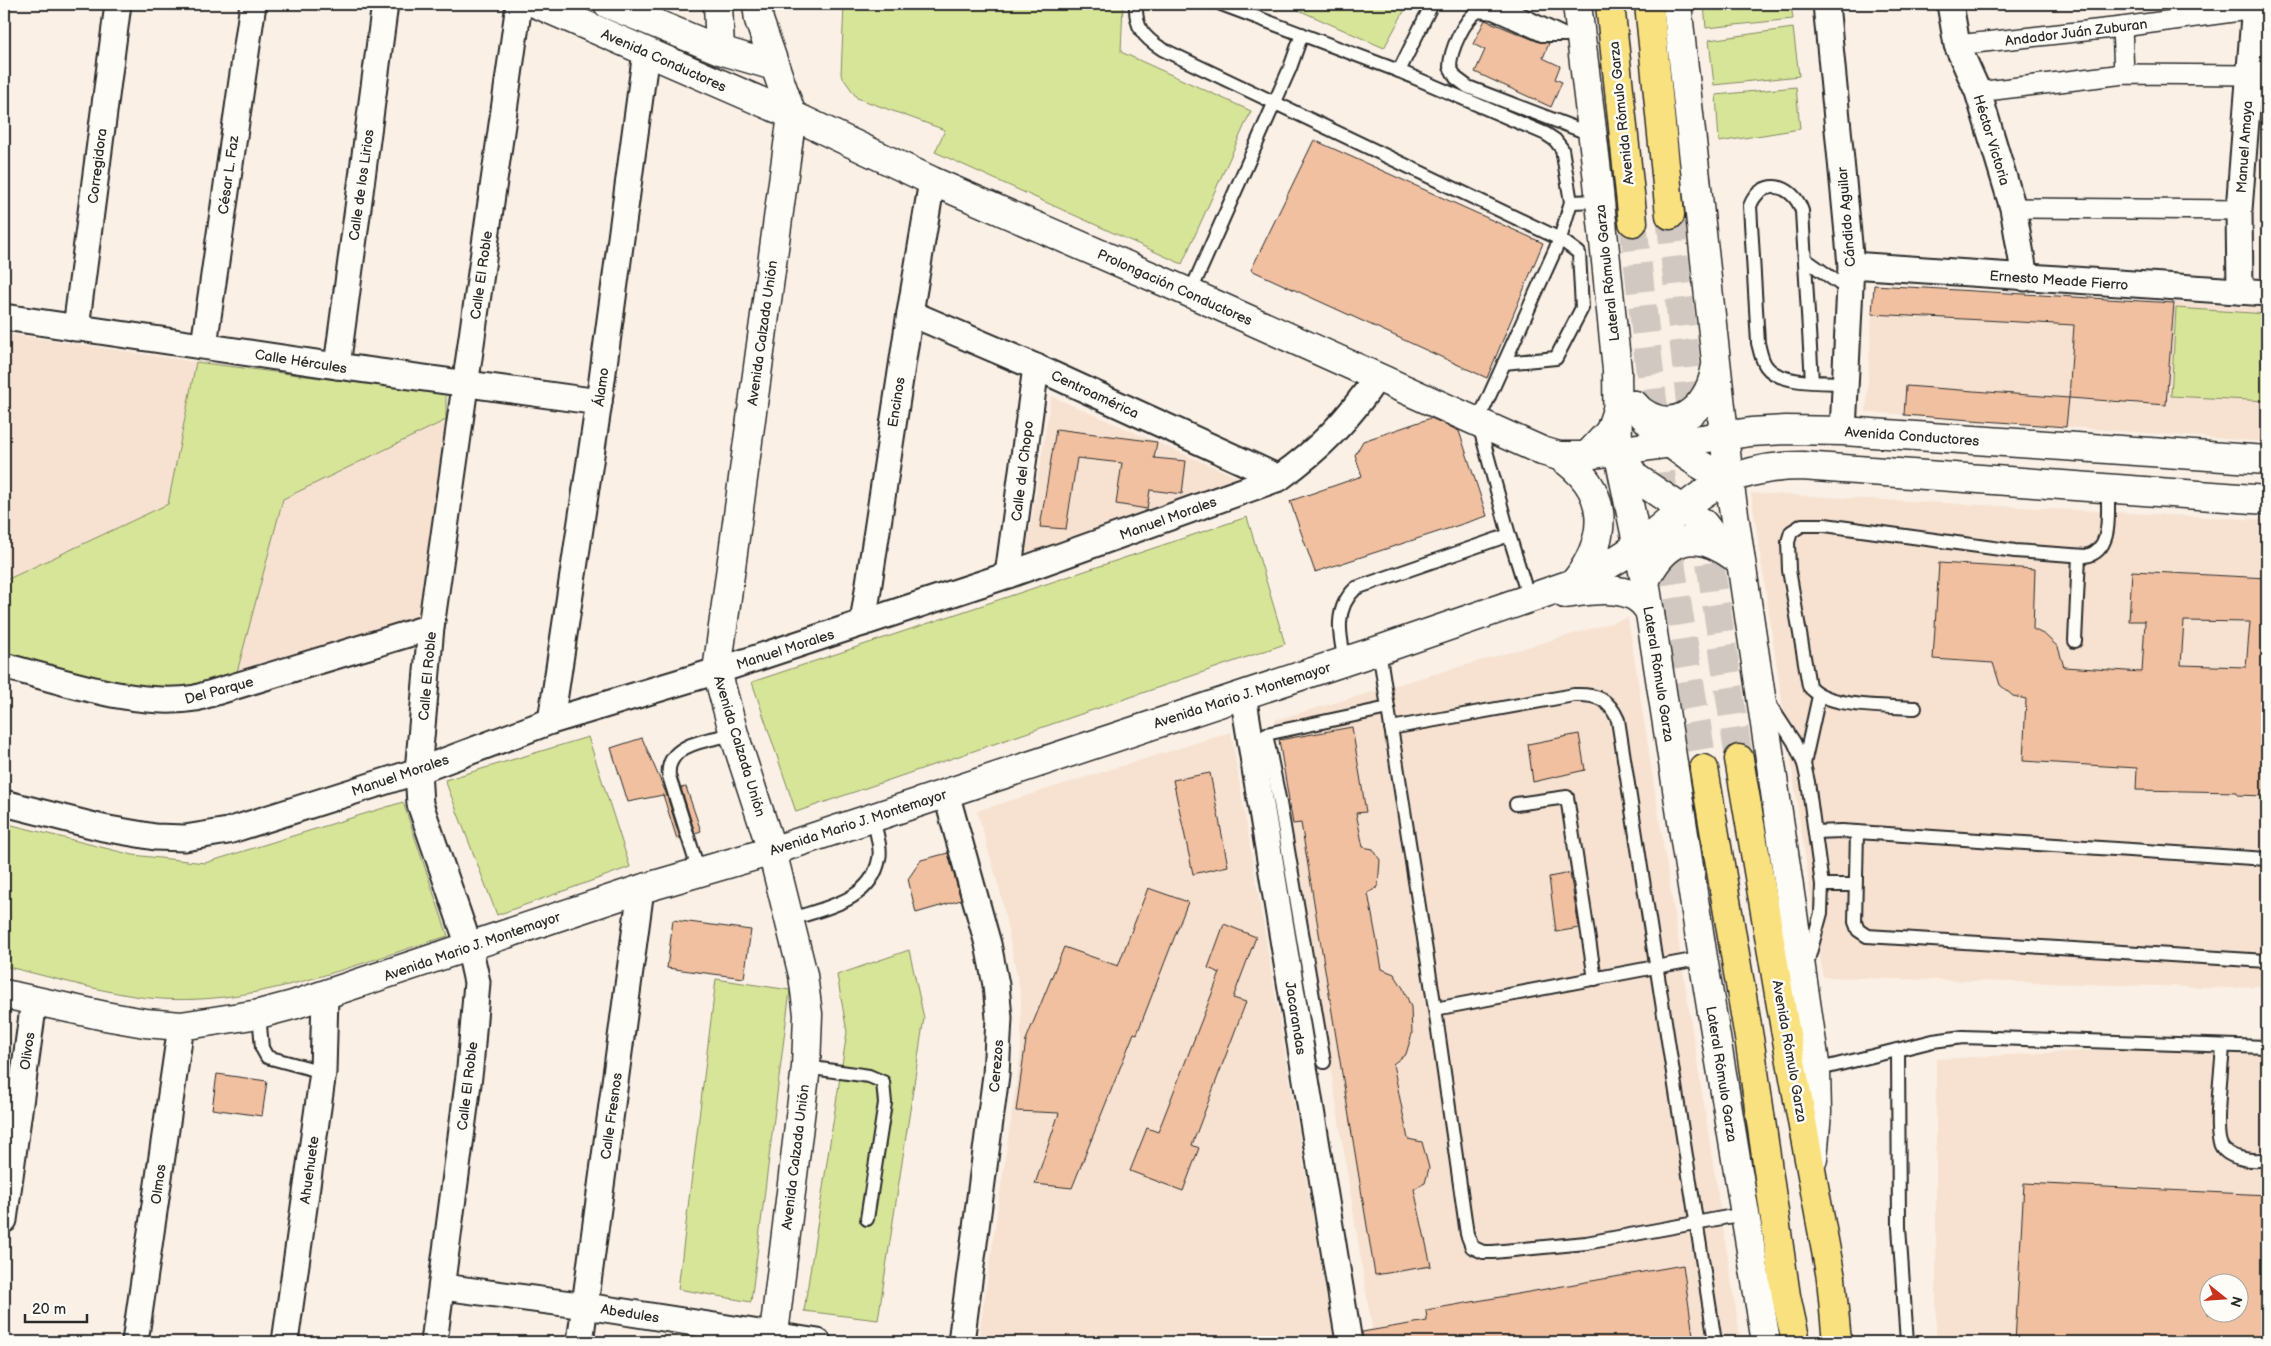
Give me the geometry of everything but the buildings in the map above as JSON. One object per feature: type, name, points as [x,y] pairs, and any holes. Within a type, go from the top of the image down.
[{"type":"main road","name":"Avenida Conductores","points":[[537,4],[792,115]]},
{"type":"main road","name":"Avenida Conductores","points":[[608,4],[720,50],[774,66]]},
{"type":"main road","points":[[718,4],[720,50]]},
{"type":"main road","name":"Avenida Calzada Unión","points":[[757,4],[759,20],[792,115],[717,671],[734,734],[772,851],[803,975],[808,1014],[806,1067],[774,1340]]},
{"type":"main road","name":"Lateral Rómulo Garza","points":[[1577,4],[1573,34],[1593,135],[1617,370],[1627,405],[1618,451],[1646,581],[1703,958],[1766,1342]]},
{"type":"main road","name":"Avenida Rómulo Garza","points":[[1610,4],[1633,222]]},
{"type":"main road","points":[[1649,4],[1670,215]]},
{"type":"main road","points":[[1677,4],[1729,480],[1733,556],[1760,691],[1816,1070],[1817,1112],[1812,1168]]},
{"type":"main road","name":"Prolongación Conductores","points":[[792,115],[932,181],[1190,293],[1542,451],[1559,456]]},
{"type":"main road","points":[[1627,405],[1655,419],[1671,420],[1686,416],[1707,398],[1711,390],[1716,363]]},
{"type":"main road","points":[[1627,405],[1668,443],[1698,464],[1729,480]]},
{"type":"main road","points":[[1587,456],[1610,431],[1627,405]]},
{"type":"main road","name":"Avenida Conductores","points":[[1559,456],[1587,456],[1668,443],[1786,430],[1843,431],[2267,460]]},
{"type":"main road","points":[[1618,451],[1634,477],[1703,523],[1733,556]]},
{"type":"main road","points":[[1559,456],[1576,468],[1588,482],[1599,511],[1600,528],[1596,548],[1574,583]]},
{"type":"main road","points":[[1684,509],[1706,492],[1729,480],[1769,469],[1802,466],[2108,490],[2267,500]]},
{"type":"main road","name":"Avenida Mario J. Montemayor","points":[[4,994],[145,1023],[181,1026],[259,1014],[325,996],[642,889],[772,851],[873,818],[1379,650],[1574,583],[1606,567],[1638,546],[1684,509]]},
{"type":"main road","points":[[1646,581],[1657,559],[1670,546],[1678,542],[1696,540],[1733,556]]},
{"type":"main road","points":[[1529,599],[1576,593],[1614,591],[1637,597],[1646,605],[1650,613]]},
{"type":"main road","name":"Avenida Rómulo Garza","points":[[1739,759],[1785,1029],[1831,1278],[1838,1342]]},
{"type":"main road","points":[[1704,769],[1750,1044],[1786,1296],[1796,1342]]},
{"type":"main road","points":[[1783,1342],[1786,1296]]},
{"type":"street","name":"Corregidora","points":[[76,328],[118,4]]},
{"type":"street","name":"César L. Faz","points":[[204,345],[253,4]]},
{"type":"street","name":"Calle de los Lirios","points":[[337,366],[385,4]]},
{"type":"street","name":"Calle El Roble","points":[[434,1342],[443,1287],[475,1018],[477,982],[469,946],[420,804],[418,770],[432,627],[519,4]]},
{"type":"street","name":"Cándido Aguilar","points":[[1826,4],[1851,264],[1843,431]]},
{"type":"street","name":"Héctor Victoria","points":[[1950,4],[1957,45],[1978,92],[2013,208],[2025,278]]},
{"type":"street","name":"Andador Juán Zuburan","points":[[1957,45],[2122,27],[2255,6]]},
{"type":"street","name":"Manuel Amaya","points":[[2240,291],[2239,210],[2255,6]]},
{"type":"street","points":[[2122,27],[2124,74]]},
{"type":"street","name":"Álamo","points":[[551,721],[599,402],[646,52]]},
{"type":"street","points":[[1978,92],[2124,74],[2249,75]]},
{"type":"street","name":"Encinos","points":[[863,623],[932,181]]},
{"type":"street","points":[[2013,208],[2239,210]]},
{"type":"street","name":"Ernesto Meade Fierro","points":[[1851,264],[2025,278],[2267,293]]},
{"type":"street","name":"Centroamérica","points":[[910,313],[1036,367],[1279,478]]},
{"type":"street","name":"Calle Hércules","points":[[4,317],[599,402]]},
{"type":"street","name":"Calle del Chopo","points":[[1008,575],[1036,367]]},
{"type":"street","name":"Manuel Morales","points":[[4,803],[103,828],[155,837],[201,837],[228,831],[418,770],[551,721],[717,671],[1008,575],[1279,478],[1308,458],[1331,437],[1352,413],[1377,377]]},
{"type":"street","name":"Del Parque","points":[[4,666],[148,701],[175,702],[196,698],[432,627]]},
{"type":"street","name":"Jacarandas","points":[[1243,695],[1271,807],[1302,992],[1349,1342]]},
{"type":"street","name":"Cerezos","points":[[946,793],[988,944],[996,985],[999,1018],[996,1075],[961,1342]]},
{"type":"street","name":"Calle Fresnos","points":[[580,1342],[642,889]]},
{"type":"street","name":"Ahuehuete","points":[[285,1342],[323,1072],[325,996]]},
{"type":"street","name":"Olivos","points":[[4,1220],[34,1001]]},
{"type":"street","name":"Olmos","points":[[135,1342],[181,1026]]},
{"type":"street","name":"Abedules","points":[[443,1287],[586,1306],[774,1340],[818,1342]]},
{"type":"lane","points":[[1136,4],[1136,22],[1140,31],[1151,42],[1274,104],[1560,239],[1579,253],[1582,308],[1556,358],[1504,363]]},
{"type":"lane","points":[[1221,4],[1247,8],[1302,34],[1399,71],[1533,128],[1555,140],[1562,149],[1571,202],[1560,239],[1478,421],[1509,535],[1529,599]]},
{"type":"lane","points":[[1399,71],[1432,4]]},
{"type":"lane","points":[[1500,4],[1573,34]]},
{"type":"lane","points":[[1573,34],[1542,35],[1493,13],[1478,10],[1468,20],[1453,52],[1450,67],[1456,78],[1468,86],[1593,135]]},
{"type":"lane","points":[[1190,293],[1290,68],[1302,34]]},
{"type":"lane","points":[[1812,382],[1804,226],[1798,200],[1787,190],[1770,188],[1761,190],[1754,196],[1750,206],[1758,343],[1766,367],[1786,378],[1812,382],[1846,383]]},
{"type":"lane","points":[[1571,202],[1600,201]]},
{"type":"lane","points":[[1806,260],[1850,291]]},
{"type":"lane","points":[[1915,708],[1833,701],[1819,696],[1807,680],[1789,570],[1788,542],[1791,532],[1796,528],[1809,524],[1826,525],[2015,551],[2078,556],[2096,553],[2104,542],[2108,490]]},
{"type":"lane","points":[[1345,661],[1341,641],[1340,617],[1342,605],[1348,595],[1356,588],[1509,535]]},
{"type":"lane","points":[[2075,641],[2078,556]]},
{"type":"lane","points":[[1379,650],[1435,1009],[1467,1234],[1472,1247],[1483,1252],[1493,1252],[1586,1243],[1744,1214]]},
{"type":"lane","points":[[1760,691],[1794,742],[1804,764],[1815,832],[1822,885],[1821,913],[1803,976]]},
{"type":"lane","points":[[1391,728],[1574,695],[1596,696],[1608,702],[1618,720],[1715,1342]]},
{"type":"lane","points":[[1804,764],[1819,696]]},
{"type":"lane","points":[[1271,807],[1266,734],[1388,708]]},
{"type":"lane","points":[[699,872],[669,776],[669,763],[676,753],[690,746],[734,734]]},
{"type":"lane","points":[[1516,804],[1567,797],[1595,978]]},
{"type":"lane","points":[[789,920],[854,897],[868,886],[880,858],[873,818]]},
{"type":"lane","points":[[1815,832],[1857,832],[2267,859]]},
{"type":"lane","points":[[1857,832],[1856,926],[1860,932],[1871,937],[2267,961]]},
{"type":"lane","points":[[1822,885],[1855,885]]},
{"type":"lane","points":[[1435,1009],[1703,958]]},
{"type":"lane","points":[[1302,992],[1324,1062]]},
{"type":"lane","points":[[259,1014],[262,1048],[267,1057],[323,1072]]},
{"type":"lane","points":[[1816,1070],[1898,1050],[1963,1037],[2267,1047]]},
{"type":"lane","points":[[2223,1046],[2219,1142],[2228,1154],[2235,1157],[2267,1159]]},
{"type":"lane","points":[[1898,1050],[1899,1227],[1907,1342]]},
{"type":"lane","points":[[806,1067],[869,1076],[883,1082],[885,1103],[867,1219]]},
{"type":"shaded area","points":[[1874,285],[2267,308],[2267,442],[1866,412]]},
{"type":"shaded area","points":[[4,333],[196,362],[168,504],[4,581]]},
{"type":"shaded area","points":[[1051,396],[1246,481],[1026,554]]},
{"type":"shaded area","points":[[446,420],[420,616],[236,676],[283,499]]},
{"type":"shaded area","points":[[1751,493],[2267,520],[2267,985],[2233,988],[1823,977]]},
{"type":"shaded area","points":[[1628,618],[1741,1342],[1374,1342],[1275,720]]},
{"type":"shaded area","points":[[1231,732],[1334,1342],[978,1342],[1021,1051],[1021,996],[1000,891],[977,811]]},
{"type":"shaded area","points":[[2267,1041],[2267,1342],[1936,1342],[1936,1059]]},
{"type":"green space","points":[[844,4],[1123,4],[1121,52],[1251,111],[1182,264],[935,152],[945,130],[857,98],[841,75]]},
{"type":"green space","points":[[1285,4],[1408,4],[1384,48]]},
{"type":"green space","points":[[1704,4],[1791,4],[1793,19],[1706,28]]},
{"type":"green space","points":[[1793,28],[1799,76],[1714,85],[1709,40]]},
{"type":"green space","points":[[1796,87],[1800,129],[1719,142],[1716,95]]},
{"type":"green space","points":[[2176,308],[2267,314],[2267,401],[2171,396]]},
{"type":"green space","points":[[196,362],[446,394],[446,420],[283,499],[236,676],[192,694],[151,691],[4,654],[4,581],[168,504]]},
{"type":"green space","points":[[1247,517],[1285,644],[796,812],[752,682]]},
{"type":"green space","points":[[588,737],[630,867],[497,915],[445,780]]},
{"type":"green space","points":[[403,802],[448,936],[294,984],[214,998],[174,1000],[134,996],[4,966],[4,823],[133,855],[205,863]]},
{"type":"green space","points":[[909,950],[924,1018],[878,1320],[804,1311],[847,1032],[837,975]]},
{"type":"green space","points":[[716,979],[790,990],[751,1302],[678,1289]]},
{"type":"tunnel","points":[[1670,215],[1693,431]]},
{"type":"tunnel","points":[[1633,222],[1672,569],[1704,769]]},
{"type":"tunnel","points":[[1704,521],[1739,759]]}]
